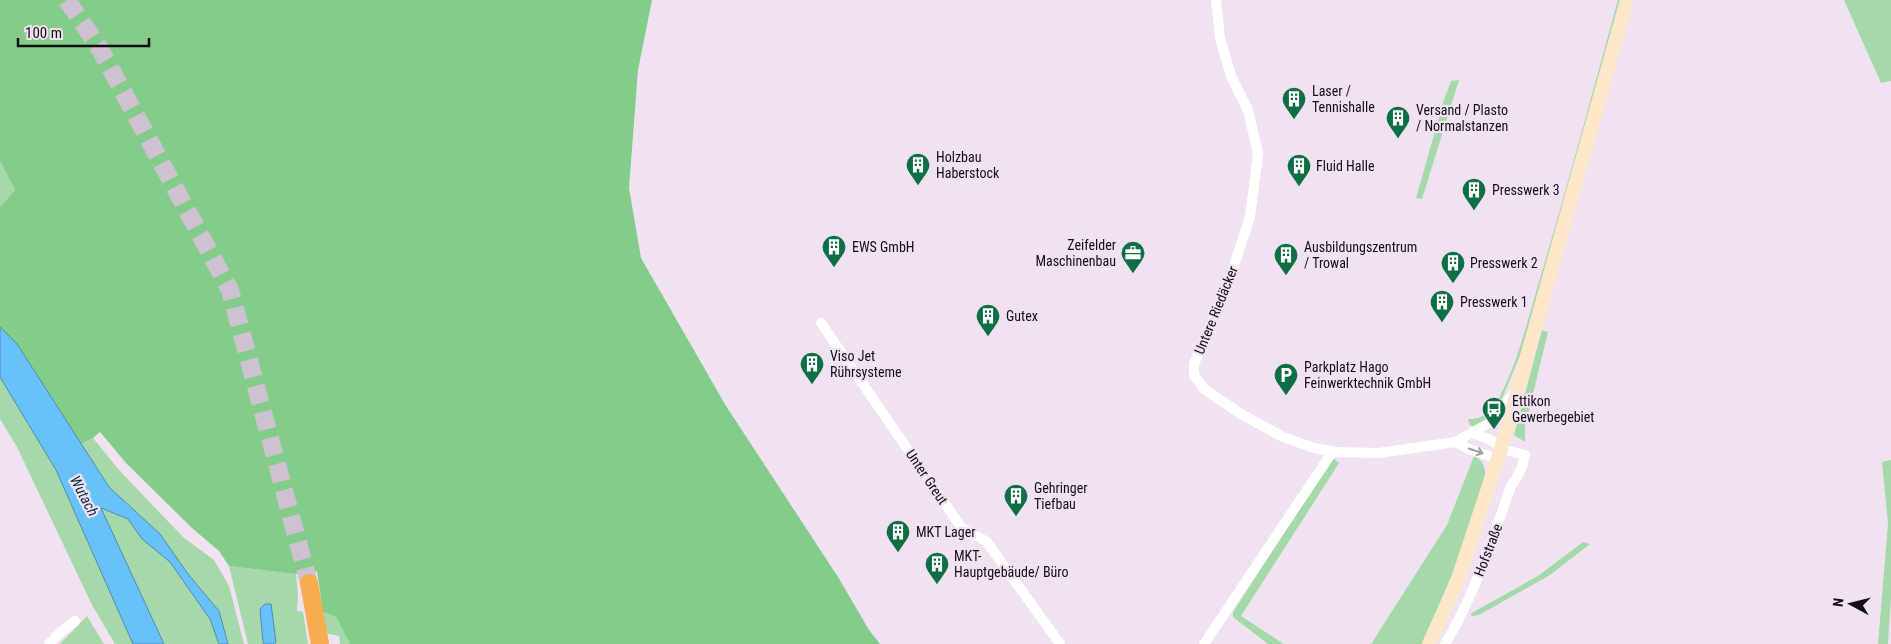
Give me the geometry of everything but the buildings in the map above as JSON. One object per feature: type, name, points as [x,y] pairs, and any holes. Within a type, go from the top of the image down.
[{"type":"highway","points":[[309,583],[320,644]]},
{"type":"main road","points":[[1430,644],[1458,579],[1500,454],[1627,0]]},
{"type":"street","name":"Untere Riedäcker","points":[[1216,0],[1220,38],[1231,76],[1248,110],[1258,153],[1250,218],[1229,281],[1194,364],[1194,376],[1204,389],[1241,414],[1283,437],[1314,448],[1333,451],[1379,453],[1455,442],[1491,422],[1521,384]]},
{"type":"street","name":"Unter Greut","points":[[821,323],[961,527],[987,542],[1060,644]]},
{"type":"street","points":[[1455,442],[1471,450],[1500,454],[1496,442],[1471,433]]},
{"type":"street","points":[[1204,644],[1333,451]]},
{"type":"street","name":"Hofstraße","points":[[1445,644],[1456,626],[1476,581],[1512,486],[1523,467],[1525,454],[1500,454]]},
{"type":"street","points":[[48,644],[62,630],[75,621]]},
{"type":"green space","points":[[0,0],[652,0],[638,70],[629,188],[641,258],[726,406],[838,577],[869,630],[880,644],[350,644],[336,617],[323,612],[317,571],[296,574],[229,566],[219,551],[192,528],[127,464],[100,432],[81,444],[17,344],[0,327],[0,207],[15,190],[0,161]]},
{"type":"green space","points":[[1618,0],[1622,0],[1526,341],[1499,406],[1488,418],[1474,427],[1470,425],[1468,419],[1481,417],[1494,407],[1510,375],[1526,328]]},
{"type":"green space","points":[[1844,0],[1891,0],[1891,81],[1881,83]]},
{"type":"green space","points":[[1459,80],[1422,199],[1416,198],[1444,100],[1451,81]]},
{"type":"green space","points":[[0,161],[15,190],[0,207]]},
{"type":"green space","points":[[1542,330],[1548,332],[1525,427],[1525,442],[1514,435]]},
{"type":"green space","points":[[0,377],[56,470],[133,644],[115,644],[92,605],[17,447],[0,419]]},
{"type":"green space","points":[[93,438],[119,470],[183,537],[214,560],[229,586],[244,644],[228,644],[219,611],[188,574],[160,534],[109,487],[81,444]]},
{"type":"green space","points":[[1474,456],[1483,465],[1485,478],[1461,552],[1424,644],[1371,644],[1447,525]]},
{"type":"green space","points":[[1334,459],[1339,463],[1241,616],[1284,644],[1268,644],[1233,617],[1233,612],[1328,465]]},
{"type":"green space","points":[[1891,460],[1891,598],[1888,644],[1878,644],[1888,524],[1882,462]]},
{"type":"green space","points":[[101,508],[128,519],[143,539],[170,562],[210,619],[219,644],[164,644]]},
{"type":"green space","points":[[1583,542],[1590,544],[1550,575],[1479,615],[1472,616],[1470,614],[1538,576]]},
{"type":"green space","points":[[229,566],[296,574],[297,611],[303,612],[308,644],[274,644],[276,642],[264,635],[264,644],[248,644]]},
{"type":"green space","points":[[323,612],[336,617],[350,644],[340,644],[339,636],[325,633]]},
{"type":"green space","points":[[87,616],[104,644],[60,644]]},
{"type":"water","name":"Wutach","points":[[0,327],[17,344],[109,487],[160,534],[188,574],[219,611],[228,644],[219,644],[210,619],[170,562],[142,539],[128,519],[101,508],[164,644],[133,644],[56,470],[0,377]]},
{"type":"water","points":[[265,604],[271,604],[276,642],[274,644],[264,644],[263,642],[260,609]]},
{"type":"tunnel","points":[[67,0],[100,49],[230,290],[309,583]]},
{"type":"place","name":"Laser / Tennishalle","points":[[1294,120]]},
{"type":"place","name":"Versand / Plasto / Normalstanzen","points":[[1398,139]]},
{"type":"place","name":"Holzbau Haberstock","points":[[918,186]]},
{"type":"place","name":"Fluid Halle","points":[[1299,187]]},
{"type":"place","name":"Presswerk 3","points":[[1474,211]]},
{"type":"place","name":"EWS GmbH","points":[[834,268]]},
{"type":"place","name":"Zeifelder Maschinenbau","points":[[1133,274]]},
{"type":"place","name":"Ausbildungszentrum / Trowal","points":[[1286,276]]},
{"type":"place","name":"Presswerk 2","points":[[1453,284]]},
{"type":"place","name":"Presswerk 1","points":[[1442,323]]},
{"type":"place","name":"Gutex","points":[[988,337]]},
{"type":"place","name":"Viso Jet Rührsysteme","points":[[812,385]]},
{"type":"place","name":"Parkplatz Hago Feinwerktechnik GmbH","points":[[1286,396]]},
{"type":"place","name":"Ettikon Gewerbegebiet","points":[[1494,430]]},
{"type":"place","name":"Gehringer Tiefbau","points":[[1016,517]]},
{"type":"place","name":"MKT Lager","points":[[898,553]]},
{"type":"place","name":"MKT- Hauptgebäude/ Büro","points":[[937,585]]}]
